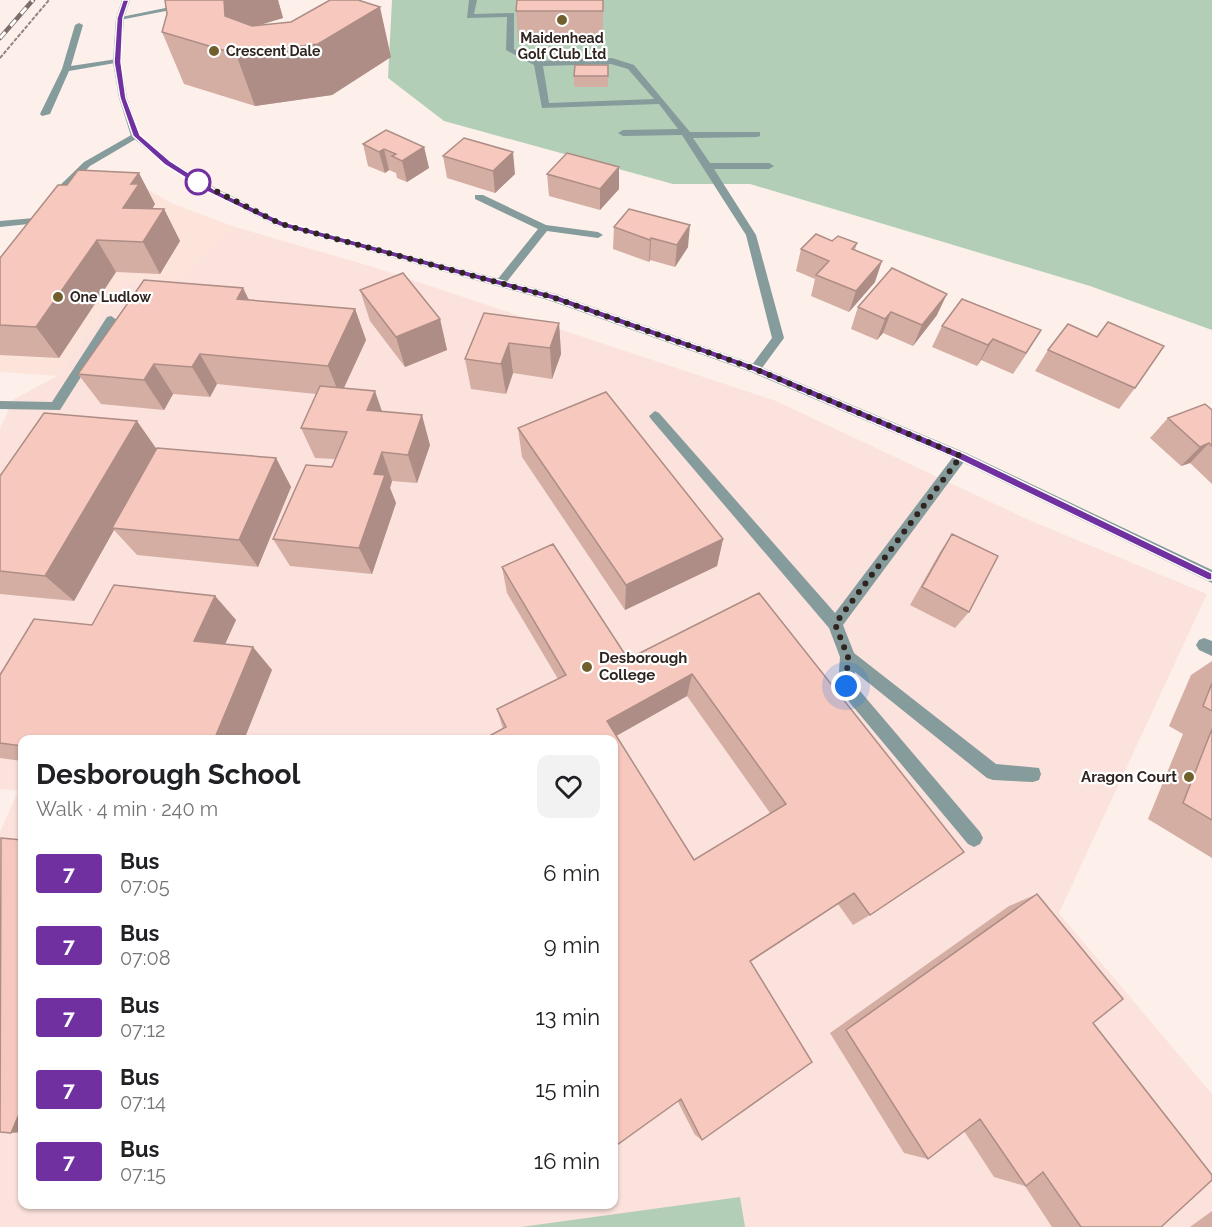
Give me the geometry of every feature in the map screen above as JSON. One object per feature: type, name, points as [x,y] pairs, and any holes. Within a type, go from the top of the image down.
[{"type":"street","points":[[126,0],[120,18],[117,62],[123,98],[136,136],[168,163],[211,190],[281,224],[552,297],[755,369],[961,456],[1212,577]]},
{"type":"street","points":[[120,18],[217,0]]},
{"type":"street","points":[[473,0],[471,16],[511,15],[510,50],[537,64],[612,61],[631,67],[662,101],[751,235],[778,338],[755,369]]},
{"type":"street","points":[[45,114],[66,69],[79,25]]},
{"type":"street","points":[[66,69],[117,62]]},
{"type":"street","points":[[537,64],[545,106],[662,101]]},
{"type":"street","points":[[623,133],[757,134]]},
{"type":"street","points":[[0,224],[37,217],[87,164],[136,136]]},
{"type":"street","points":[[707,166],[769,166]]},
{"type":"street","points":[[479,197],[544,228],[598,235]]},
{"type":"street","points":[[501,282],[544,228]]},
{"type":"street","points":[[0,405],[56,407],[111,320]]},
{"type":"street","points":[[655,416],[835,624],[848,657],[846,686],[974,838]]},
{"type":"street","points":[[835,624],[961,456]]},
{"type":"street","points":[[848,657],[993,772],[1033,774]]},
{"type":"path","points":[[0,58],[49,0]]},
{"type":"shaded area","points":[[100,171],[127,177],[171,203],[235,227],[172,283],[124,281],[57,376],[0,372],[0,304],[83,181]]},
{"type":"shaded area","name":"Desborough College","points":[[235,227],[370,266],[776,401],[1029,520],[1207,594],[1059,913],[1212,1094],[1212,1227],[0,1227],[0,832],[18,791],[0,789],[0,428],[13,400],[57,376],[124,281],[172,283]]},
{"type":"green space","points":[[392,0],[1212,0],[1212,330],[1090,286],[750,184],[673,184],[444,121],[388,78]]},
{"type":"green space","points":[[740,1197],[745,1227],[521,1227]]},
{"type":"building","points":[[165,0],[224,0],[225,16],[252,26],[291,22],[330,0],[358,0],[380,7],[318,44],[236,54],[162,32],[167,14]]},
{"type":"building","points":[[517,0],[603,0],[603,11],[516,11]]},
{"type":"building","points":[[575,65],[608,65],[608,76],[574,76]]},
{"type":"building","points":[[386,130],[424,147],[402,161],[392,156],[396,154],[384,149],[379,152],[363,144]]},
{"type":"building","points":[[464,138],[513,152],[493,171],[443,156]]},
{"type":"building","points":[[567,153],[619,167],[600,189],[547,174]]},
{"type":"building","points":[[78,170],[139,173],[131,184],[139,184],[123,208],[164,209],[143,242],[97,240],[36,327],[0,325],[0,258],[58,185],[67,185]]},
{"type":"building","points":[[629,209],[690,225],[677,245],[651,238],[650,240],[614,227]]},
{"type":"building","points":[[816,234],[832,241],[838,236],[857,243],[852,249],[882,261],[856,291],[816,275],[829,261],[801,249]]},
{"type":"building","points":[[892,268],[947,294],[922,325],[891,312],[885,319],[858,307]]},
{"type":"building","points":[[403,273],[440,319],[396,337],[360,290]]},
{"type":"building","points":[[144,280],[243,288],[237,299],[355,309],[328,366],[200,354],[192,367],[154,364],[144,380],[78,374]]},
{"type":"building","points":[[962,299],[1041,330],[1026,353],[993,339],[988,345],[942,326]]},
{"type":"building","points":[[484,313],[559,323],[550,348],[509,343],[501,364],[465,359]]},
{"type":"building","points":[[1108,322],[1164,346],[1135,388],[1048,350],[1068,324],[1097,337]]},
{"type":"building","points":[[320,386],[375,391],[367,410],[422,415],[408,455],[382,452],[374,474],[385,475],[359,548],[273,539],[306,465],[332,467],[347,432],[301,428]]},
{"type":"building","points":[[606,392],[723,539],[626,585],[518,428]]},
{"type":"building","points":[[1205,404],[1212,410],[1212,446],[1209,443],[1200,447],[1168,418]]},
{"type":"building","points":[[44,413],[137,421],[45,576],[0,571],[0,476]]},
{"type":"building","points":[[157,448],[276,458],[239,540],[112,528]]},
{"type":"building","points":[[952,534],[998,556],[969,612],[922,587]]},
{"type":"building","points":[[553,544],[628,659],[759,593],[964,852],[870,915],[854,893],[750,961],[812,1062],[702,1140],[681,1099],[618,1144],[618,739],[694,860],[786,804],[692,674],[607,721],[616,735],[491,735],[506,727],[497,709],[566,675],[502,567]]},
{"type":"building","points":[[114,585],[215,596],[194,641],[253,647],[216,735],[18,735],[18,745],[0,743],[0,675],[34,619],[92,625]]},
{"type":"building","points":[[1212,683],[1212,711],[1203,706]]},
{"type":"building","points":[[1212,729],[1212,820],[1183,803]]},
{"type":"building","points":[[1,838],[18,840],[18,1116],[11,1133],[0,1132]]},
{"type":"building","points":[[1037,894],[1123,999],[1093,1023],[1212,1175],[1212,1180],[1161,1227],[1081,1227],[1043,1172],[1026,1186],[980,1119],[928,1159],[846,1030]]},
{"type":"railway","points":[[0,38],[33,0]]},
{"type":"bus line","name":"7","points":[[126,0],[120,18],[117,62],[123,98],[136,136],[168,163],[211,190],[281,224],[552,297],[755,369],[961,456],[1212,577]]},
{"type":"place","name":"Maidenhead Golf Club Ltd","points":[[562,20]]},
{"type":"place","name":"Crescent Dale","points":[[214,51]]},
{"type":"place","name":"One Ludlow","points":[[58,297]]},
{"type":"place","name":"Desborough College","points":[[587,667]]},
{"type":"place","name":"Aragon Court","points":[[1189,777]]},
{"type":"route","points":[[198,182],[196,181],[281,224],[552,297],[755,369],[961,456],[835,624],[848,657],[846,686]]}]
